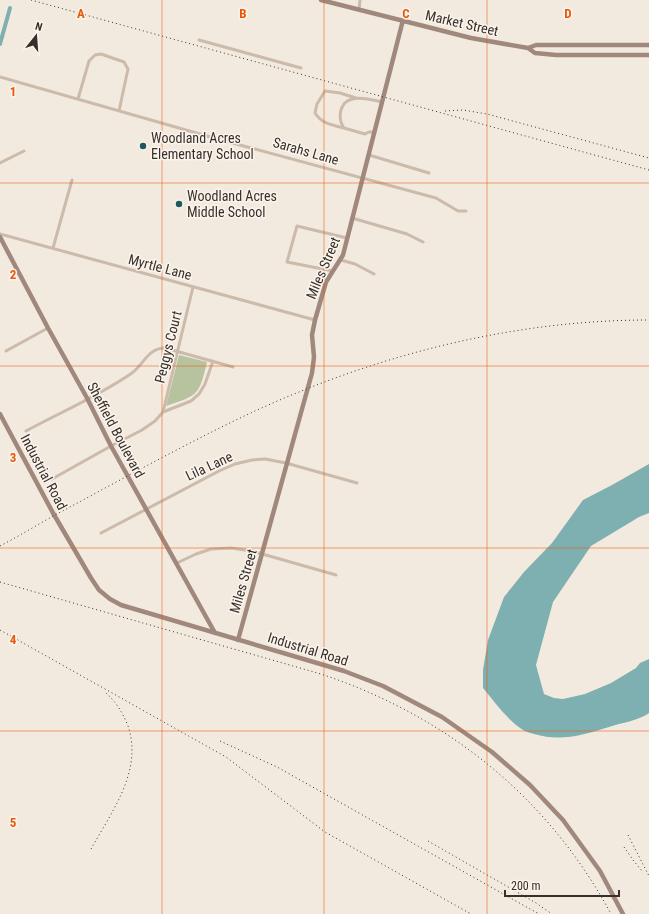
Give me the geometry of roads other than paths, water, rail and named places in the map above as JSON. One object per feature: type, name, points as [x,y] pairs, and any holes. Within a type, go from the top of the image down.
[{"type":"street","name":"Market Street","points":[[321,0],[488,42],[528,48],[535,53],[580,56],[649,55]]},
{"type":"street","points":[[359,10],[360,0]]},
{"type":"street","name":"Miles Street","points":[[238,640],[313,367],[314,357],[312,334],[314,320],[326,282],[341,260],[403,20]]},
{"type":"street","points":[[199,40],[301,68]]},
{"type":"street","name":"Market Street","points":[[528,48],[536,45],[649,45]]},
{"type":"street","points":[[78,99],[89,61],[95,55],[101,54],[124,62],[128,69],[119,111]]},
{"type":"street","name":"Sarahs Lane","points":[[0,78],[436,198],[458,211],[466,211]]},
{"type":"street","points":[[374,132],[365,134],[323,122],[315,113],[317,104],[325,91],[382,102]]},
{"type":"street","points":[[344,128],[340,123],[342,108],[346,102],[356,98]]},
{"type":"street","points":[[0,162],[24,151]]},
{"type":"street","points":[[369,155],[428,172]]},
{"type":"street","points":[[53,248],[72,180]]},
{"type":"street","points":[[352,218],[406,234],[423,242]]},
{"type":"street","points":[[333,271],[286,262],[297,226],[347,238]]},
{"type":"street","name":"Myrtle Lane","points":[[0,234],[314,320]]},
{"type":"street","name":"Sheffield Boulevard","points":[[0,237],[87,398],[111,446],[215,633]]},
{"type":"street","points":[[341,260],[355,264],[374,274]]},
{"type":"street","name":"Peggys Court","points":[[163,412],[193,288]]},
{"type":"street","points":[[6,351],[48,328]]},
{"type":"street","points":[[26,431],[133,372],[141,366],[151,352],[158,348],[178,351],[233,366]]},
{"type":"street","points":[[52,479],[142,430],[155,421],[163,412],[191,401],[199,394],[205,384],[213,361]]},
{"type":"street","name":"Industrial Road","points":[[0,414],[53,513],[91,578],[99,590],[110,599],[121,605],[344,672],[383,686],[442,717],[492,752],[530,785],[563,820],[600,871],[623,914]]},
{"type":"street","name":"Lila Lane","points":[[101,532],[235,464],[252,460],[265,459],[286,463],[357,483]]},
{"type":"street","points":[[177,563],[196,554],[212,549],[231,548],[262,554],[336,575]]},
{"type":"water","points":[[649,464],[649,513],[639,517],[591,546],[553,602],[536,665],[544,694],[554,698],[563,699],[585,694],[611,683],[636,668],[640,663],[649,659],[649,713],[641,718],[590,733],[572,736],[553,737],[524,731],[506,716],[483,688],[483,670],[488,640],[504,597],[524,572],[552,543],[583,500]]},
{"type":"waterway","points":[[0,44],[10,8]]},
{"type":"railway","points":[[31,0],[649,170]]},
{"type":"railway","points":[[445,111],[463,110],[487,114],[649,158]]},
{"type":"railway","points":[[0,546],[215,430],[286,397],[336,378],[386,361],[490,335],[543,327],[596,322],[649,320]]},
{"type":"railway","points":[[0,582],[321,674],[367,692],[411,713],[452,738],[490,766],[525,798],[557,833],[586,872],[611,914]]},
{"type":"railway","points":[[0,630],[226,757],[325,832],[471,914]]},
{"type":"railway","points":[[91,849],[123,790],[132,759],[132,743],[128,726],[119,708],[106,693]]},
{"type":"railway","points":[[220,741],[277,767],[539,914]]},
{"type":"railway","points":[[628,835],[649,876]]},
{"type":"railway","points":[[428,841],[536,903],[552,914]]},
{"type":"railway","points":[[624,847],[642,871]]},
{"type":"place","name":"Woodland Acres Elementary School","points":[[143,146]]},
{"type":"place","name":"Woodland Acres Middle School","points":[[179,204]]}]
